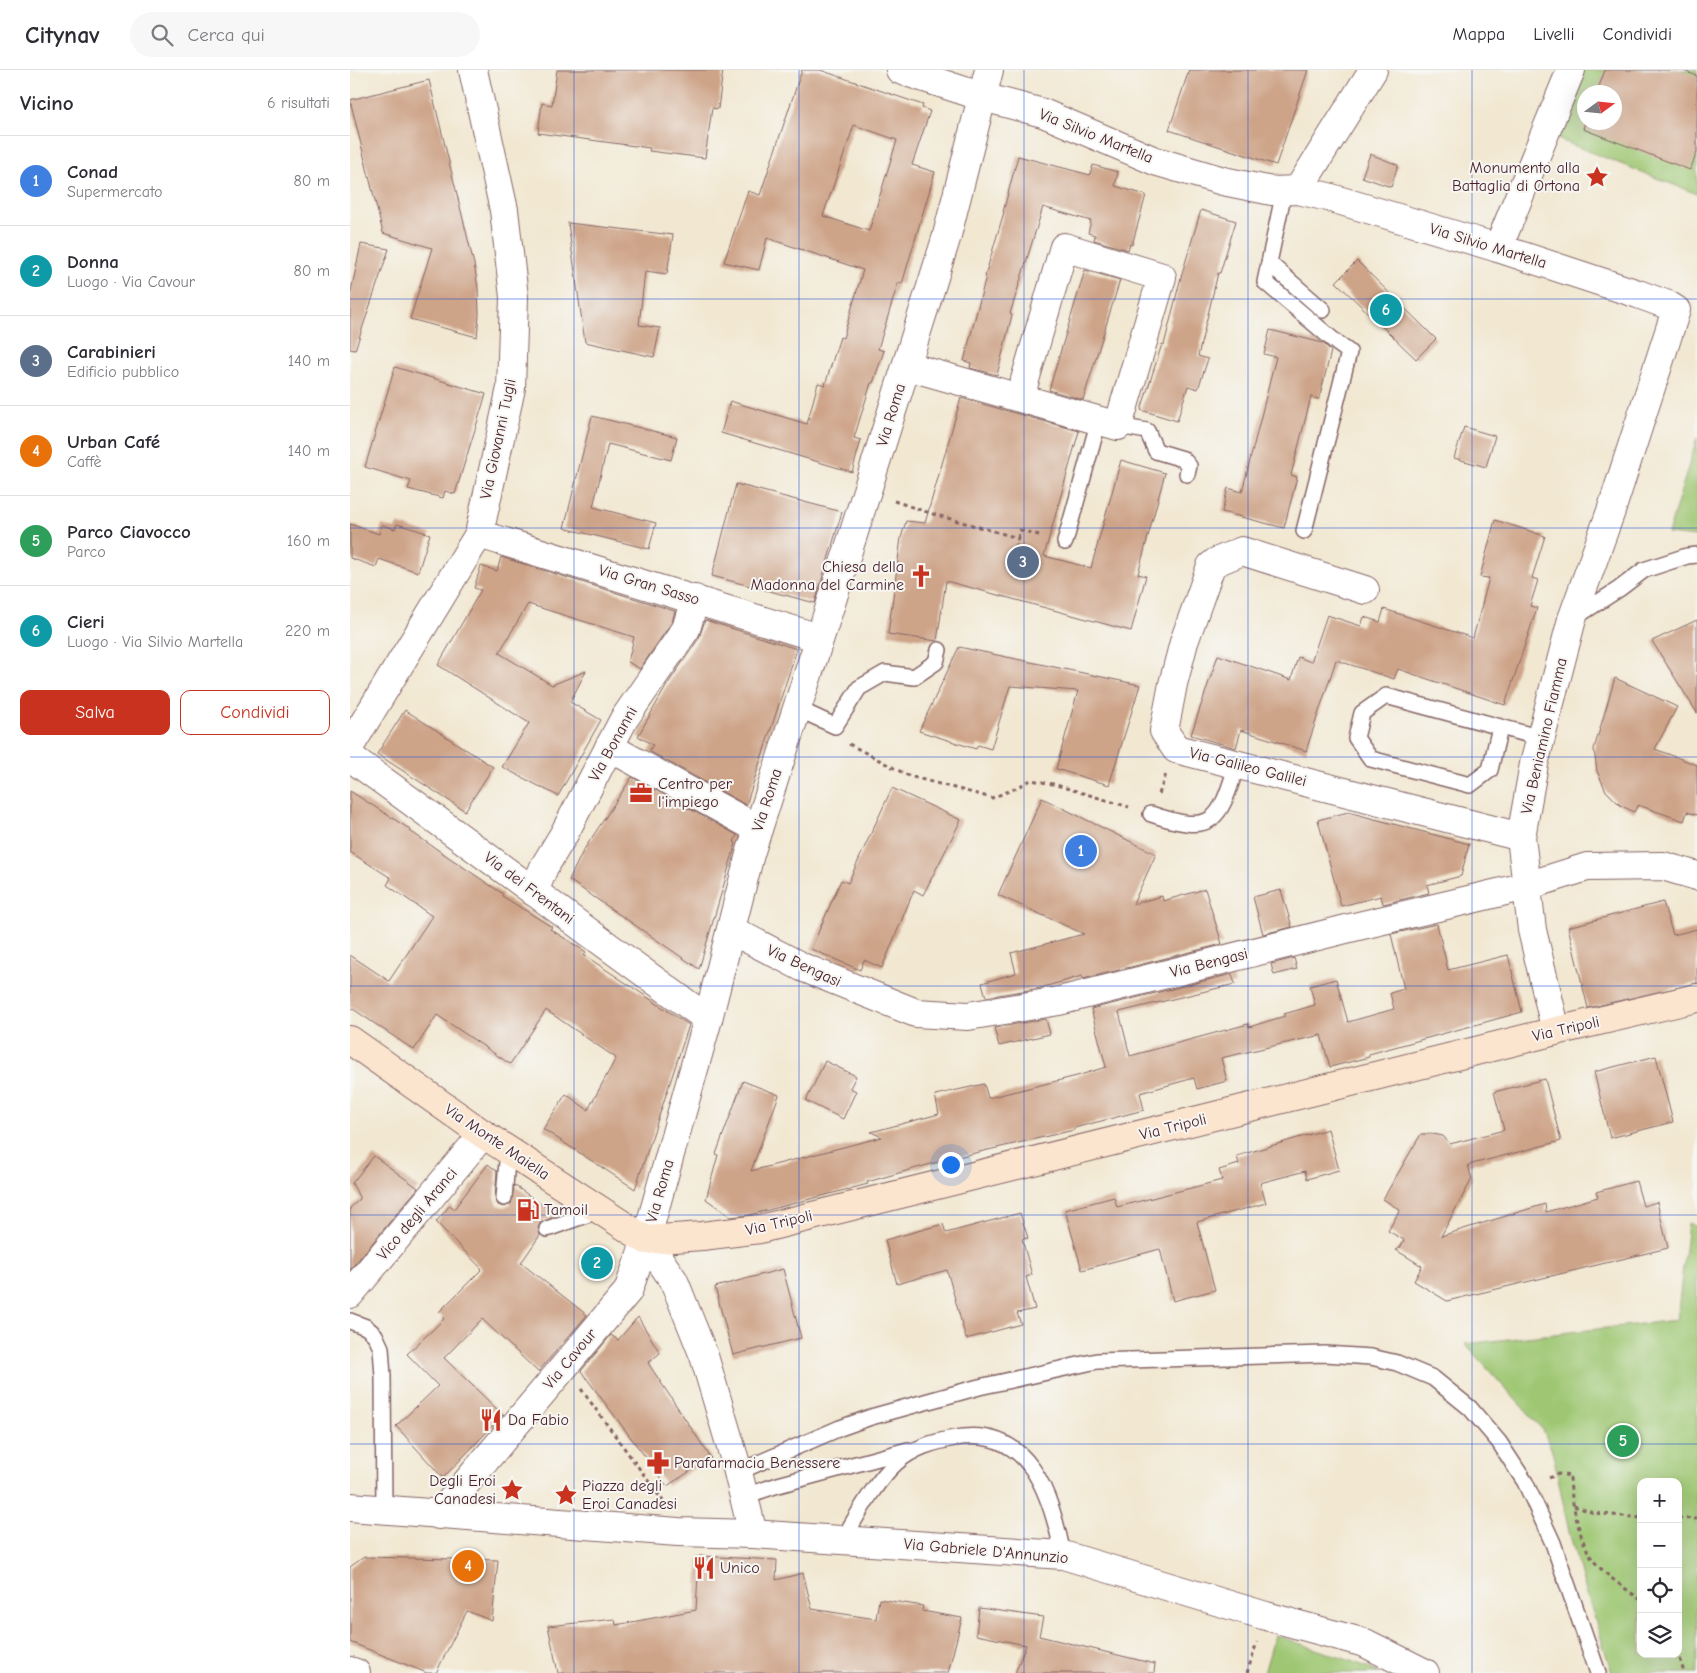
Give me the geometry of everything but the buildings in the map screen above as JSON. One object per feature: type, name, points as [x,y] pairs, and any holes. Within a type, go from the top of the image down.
[{"type":"street","name":"Via Giovanni Tugli","points":[[350,746],[479,534],[511,388],[514,297],[504,210],[473,70]]},
{"type":"street","name":"Via Silvio Martella","points":[[900,70],[983,97],[1043,113],[1154,161],[1223,181],[1272,191],[1291,190],[1328,197],[1498,248],[1638,294],[1668,305],[1676,310]]},
{"type":"street","name":"Via Roma","points":[[646,1240],[708,1019],[758,829],[907,366],[946,238],[989,70]]},
{"type":"street","points":[[1291,190],[1373,70]]},
{"type":"street","points":[[1498,248],[1571,70]]},
{"type":"street","points":[[1020,398],[1064,247],[1162,276],[1108,423]]},
{"type":"street","name":"Via Beniamino Fiamma","points":[[1556,1031],[1532,930],[1521,837],[1534,764],[1572,619],[1611,511],[1676,310]]},
{"type":"street","name":"Via Roma","points":[[907,366],[1108,423]]},
{"type":"street","name":"Via Gran Sasso","points":[[479,534],[819,638]]},
{"type":"street","name":"Via Galileo Galilei","points":[[1365,590],[1242,551],[1216,562],[1211,566],[1184,642],[1173,684],[1164,731],[1176,749],[1521,837]]},
{"type":"street","name":"Via Bonanni","points":[[534,892],[544,867],[573,817],[624,719],[686,629],[696,599]]},
{"type":"street","points":[[609,747],[758,829]]},
{"type":"street","name":"Via dei Frentani","points":[[350,757],[458,834],[708,1019]]},
{"type":"street","name":"Via Bengasi","points":[[731,930],[802,967],[916,1013],[968,1016],[1060,1001],[1341,930],[1527,886],[1588,867],[1663,866],[1697,876]]},
{"type":"street","name":"Via Tripoli","points":[[646,1240],[702,1236],[760,1228],[1556,1031],[1697,998]]},
{"type":"street","name":"Via Monte Maiella","points":[[350,1040],[483,1134],[646,1240]]},
{"type":"street","name":"Vico degli Aranci","points":[[350,1294],[483,1134]]},
{"type":"street","points":[[646,1240],[674,1281],[704,1356],[741,1484],[753,1534]]},
{"type":"street","name":"Via Cavour","points":[[439,1515],[628,1291],[646,1240]]},
{"type":"street","points":[[350,1507],[682,1532]]},
{"type":"street","name":"Via Gabriele D'Annunzio","points":[[682,1532],[753,1534],[1063,1555],[1266,1616],[1364,1643],[1425,1673]]},
{"type":"street","points":[[350,1671],[356,1673]]},
{"type":"lane","points":[[1291,190],[1265,282],[1349,352],[1304,531]]},
{"type":"lane","points":[[1269,263],[1323,310]]},
{"type":"lane","points":[[1065,542],[1108,423],[1146,432],[1156,451],[1183,459],[1189,466],[1187,474]]},
{"type":"lane","points":[[1572,619],[1619,589],[1644,570],[1687,556],[1697,555]]},
{"type":"lane","points":[[796,708],[835,726],[859,688],[885,673],[914,677],[936,662],[939,650]]},
{"type":"lane","points":[[1500,727],[1490,770],[1470,785],[1371,759],[1356,738],[1362,713],[1386,696],[1541,738]]},
{"type":"lane","points":[[1151,814],[1186,824],[1209,821],[1216,815],[1224,802],[1237,764]]},
{"type":"lane","points":[[504,1198],[508,1150]]},
{"type":"lane","points":[[547,1229],[600,1210]]},
{"type":"lane","points":[[350,1321],[366,1327],[375,1336],[381,1348],[384,1510]]},
{"type":"lane","points":[[741,1484],[840,1428],[979,1387],[1097,1361],[1325,1354],[1371,1357],[1397,1363],[1433,1378],[1470,1408],[1485,1424],[1504,1450],[1528,1488],[1553,1543],[1598,1673]]},
{"type":"lane","points":[[741,1484],[778,1485],[942,1440],[964,1436],[983,1436],[998,1440],[1020,1452],[1033,1467],[1050,1503],[1057,1524],[1063,1555]]},
{"type":"lane","points":[[842,1541],[868,1498],[895,1464],[922,1446]]},
{"type":"path","points":[[905,505],[1018,538]]},
{"type":"path","points":[[1016,547],[1020,530],[1065,542]]},
{"type":"path","points":[[835,726],[846,742],[909,776],[992,798],[1031,780],[1053,784],[1151,814],[1176,749]]},
{"type":"path","points":[[564,1366],[682,1532]]},
{"type":"path","points":[[1528,1488],[1558,1474],[1570,1476],[1570,1491],[1580,1531],[1592,1559],[1608,1575],[1637,1597]]},
{"type":"path","points":[[1574,1506],[1594,1513],[1637,1518]]},
{"type":"path","points":[[1682,1518],[1697,1519]]},
{"type":"path","points":[[1680,1658],[1684,1673]]},
{"type":"green space","points":[[1581,70],[1697,70],[1697,194],[1555,138]]},
{"type":"green space","points":[[1697,438],[1697,537],[1668,534]]},
{"type":"green space","points":[[1688,1223],[1697,1227],[1697,1673],[1612,1673],[1569,1532],[1553,1453],[1543,1430],[1465,1344],[1677,1320]]},
{"type":"green space","points":[[1275,1635],[1365,1666],[1379,1673],[1264,1673]]},
{"type":"place","name":"Monumento alla Battaglia di Ortona","points":[[1597,177]]},
{"type":"place","name":"Cieri","points":[[1386,310]]},
{"type":"place","name":"Carabinieri","points":[[1023,562]]},
{"type":"place","name":"Chiesa della Madonna del Carmine","points":[[921,576]]},
{"type":"place","name":"Centro per l'impiego","points":[[641,793]]},
{"type":"place","name":"Conad","points":[[1081,851]]},
{"type":"place","name":"Tamoil","points":[[528,1210]]},
{"type":"place","name":"Donna","points":[[597,1263]]},
{"type":"place","name":"Da Fabio","points":[[491,1420]]},
{"type":"place","name":"Parco Ciavocco","points":[[1623,1441]]},
{"type":"place","name":"Parafarmacia Benessere","points":[[658,1463]]},
{"type":"place","name":"Degli Eroi Canadesi","points":[[512,1490]]},
{"type":"place","name":"Piazza degli Eroi Canadesi","points":[[566,1495]]},
{"type":"place","name":"Urban Café","points":[[468,1566]]},
{"type":"place","name":"Unico","points":[[704,1568]]}]
